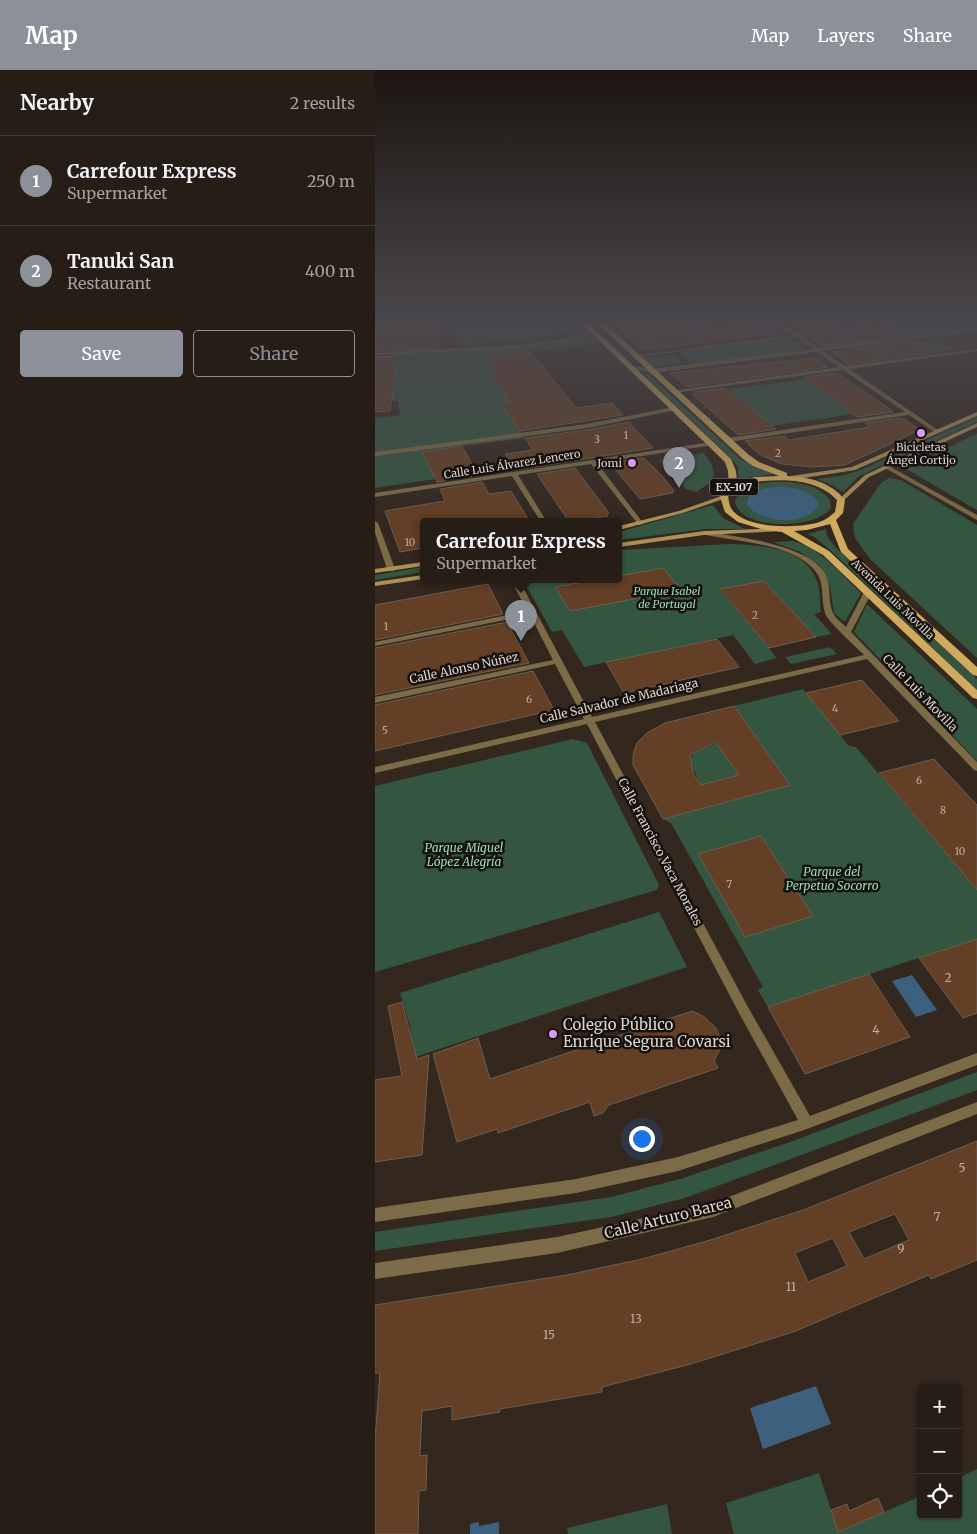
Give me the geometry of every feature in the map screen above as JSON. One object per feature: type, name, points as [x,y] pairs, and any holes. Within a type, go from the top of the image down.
[{"type":"main road","name":"EX-107","points":[[652,388],[728,461],[732,470],[733,488]]},
{"type":"main road","name":"EX-107","points":[[673,390],[756,464],[791,478],[821,485],[834,492],[841,500]]},
{"type":"main road","points":[[791,478],[853,469],[977,414]]},
{"type":"main road","points":[[832,520],[842,508],[841,500],[867,476],[977,425]]},
{"type":"main road","name":"EX-107","points":[[791,478],[759,479],[733,488],[725,498],[725,506],[737,518],[761,527],[783,530],[809,528],[832,520]]},
{"type":"main road","points":[[622,527],[725,498]]},
{"type":"main road","name":"Avenida Luis Movilla","points":[[832,520],[844,550],[977,673]]},
{"type":"main road","points":[[622,545],[704,533],[783,530]]},
{"type":"main road","name":"Avenida Luis Movilla","points":[[783,530],[826,553],[977,696]]},
{"type":"main road","points":[[375,571],[420,564]]},
{"type":"main road","points":[[375,584],[420,577]]},
{"type":"street","points":[[673,390],[686,388]]},
{"type":"street","points":[[873,388],[936,431]]},
{"type":"street","points":[[375,454],[587,426],[674,409]]},
{"type":"street","points":[[728,440],[910,413]]},
{"type":"street","name":"Calle Luis Álvarez Lencero","points":[[375,495],[711,444]]},
{"type":"street","points":[[593,462],[640,522]]},
{"type":"street","points":[[887,467],[977,518]]},
{"type":"street","points":[[514,474],[542,518]]},
{"type":"street","points":[[375,523],[391,569]]},
{"type":"street","name":"Calle Luis Movilla","points":[[704,533],[770,545],[804,558],[813,564],[823,577],[829,614],[977,768]]},
{"type":"street","name":"Calle Francisco Vaca Morales","points":[[517,583],[744,1011],[807,1123]]},
{"type":"street","points":[[847,632],[868,592]]},
{"type":"street","points":[[375,644],[533,612]]},
{"type":"street","name":"Calle Salvador de Madariaga","points":[[375,770],[869,656]]},
{"type":"street","name":"Calle Alonso Núñez","points":[[375,700],[558,661]]},
{"type":"street","points":[[375,1215],[576,1186],[678,1164],[807,1123],[977,1059]]},
{"type":"street","name":"Calle Arturo Barea","points":[[375,1271],[557,1246],[713,1210],[977,1108]]},
{"type":"green space","points":[[394,388],[560,388],[567,396],[503,404],[525,438],[422,451],[435,479],[375,488],[375,418],[400,415],[398,401],[375,402],[393,392]]},
{"type":"green space","points":[[658,388],[664,388],[742,460],[773,474],[738,479],[738,467],[731,458]]},
{"type":"green space","points":[[818,388],[852,414],[772,426],[728,389]]},
{"type":"green space","points":[[977,417],[977,422],[859,476],[843,492],[817,479],[841,476],[861,470]]},
{"type":"green space","points":[[977,434],[977,510],[906,469],[967,438]]},
{"type":"green space","points":[[704,453],[712,465],[714,475],[708,484],[696,492],[686,489],[659,460]]},
{"type":"green space","points":[[889,478],[901,480],[977,525],[977,658],[870,559],[855,538],[853,524],[881,483]]},
{"type":"green space","points":[[769,482],[785,482],[810,486],[817,489],[830,500],[831,508],[823,515],[810,520],[779,524],[750,518],[740,511],[735,501],[741,492],[754,485]]},
{"type":"green space","points":[[713,505],[723,518],[745,529],[706,529],[622,540],[622,531]]},
{"type":"green space","points":[[826,529],[827,536],[836,548],[977,679],[977,690],[829,549],[807,534]]},
{"type":"green space","points":[[792,541],[802,544],[821,555],[861,593],[846,620],[843,621],[834,613],[830,586],[820,566],[800,552],[773,542]]},
{"type":"green space","name":"Parque Isabel de Portugal","points":[[729,544],[754,545],[780,550],[802,561],[811,570],[818,585],[821,612],[814,614],[832,634],[816,637],[764,581],[720,590],[777,658],[755,664],[733,635],[584,667],[562,630],[552,632],[525,583],[622,583],[622,550]]},
{"type":"green space","points":[[420,568],[420,572],[375,580],[375,575]]},
{"type":"green space","points":[[867,604],[977,709],[977,761],[854,632]]},
{"type":"green space","points":[[830,647],[837,654],[791,664],[785,657]]},
{"type":"green space","name":"Parque del Perpetuo Socorro","points":[[803,689],[849,746],[856,747],[977,890],[977,939],[768,1007],[758,990],[763,987],[671,823],[663,819],[790,785],[734,706]]},
{"type":"green space","name":"Parque Miguel López Alegría","points":[[573,739],[587,743],[659,885],[657,890],[375,972],[375,786]]},
{"type":"green space","points":[[717,743],[739,775],[701,785],[689,761],[694,753]]},
{"type":"green space","points":[[659,912],[687,967],[415,1057],[410,1026],[400,993]]},
{"type":"green space","points":[[977,1072],[977,1090],[685,1198],[611,1217],[375,1251],[375,1232],[611,1197],[680,1179],[790,1142]]},
{"type":"green space","points":[[977,1469],[977,1534],[734,1534],[726,1503],[819,1473],[838,1532],[917,1498],[917,1519],[962,1519],[962,1476]]},
{"type":"green space","points":[[667,1504],[672,1534],[568,1534],[567,1528]]},
{"type":"water","points":[[783,487],[797,489],[810,494],[817,500],[818,507],[803,517],[782,520],[762,516],[747,505],[748,498],[759,490]]},
{"type":"water","points":[[912,975],[937,1010],[916,1017],[892,981]]},
{"type":"water","points":[[816,1386],[831,1424],[763,1449],[750,1408]]},
{"type":"water","points":[[479,1522],[479,1526],[499,1522],[499,1534],[470,1534],[470,1524]]},
{"type":"building","points":[[375,388],[393,388],[390,411],[375,412]]},
{"type":"building","points":[[500,388],[560,388],[576,408],[612,403],[623,415],[520,431],[504,408],[503,404],[510,403]]},
{"type":"building","points":[[725,388],[776,429],[738,435],[692,394],[696,394],[694,392]]},
{"type":"building","points":[[818,388],[859,388],[893,412],[857,417]]},
{"type":"building","points":[[902,418],[920,430],[845,465],[812,467],[782,464],[760,455],[745,441],[784,436],[789,440],[870,427],[865,423]]},
{"type":"building","points":[[629,422],[653,448],[515,470],[505,454],[533,450],[525,438],[587,430]]},
{"type":"building","points":[[462,446],[478,475],[437,482],[422,452]]},
{"type":"building","points":[[644,458],[662,476],[674,491],[672,491],[673,493],[640,499],[610,463]]},
{"type":"building","points":[[575,468],[609,513],[607,514],[608,516],[567,518],[537,474]]},
{"type":"building","points":[[482,482],[489,494],[511,491],[528,518],[420,518],[420,549],[400,552],[385,511],[445,501],[440,489]]},
{"type":"building","points":[[663,568],[681,590],[570,611],[555,587],[578,583],[622,583],[622,575]]},
{"type":"building","points":[[764,581],[816,637],[769,648],[720,589]]},
{"type":"building","points":[[488,584],[503,614],[375,640],[375,605]]},
{"type":"building","points":[[507,622],[529,663],[375,695],[375,648]]},
{"type":"building","points":[[717,639],[739,667],[624,693],[606,662]]},
{"type":"building","points":[[533,671],[554,710],[375,751],[375,705]]},
{"type":"building","points":[[862,680],[899,721],[840,735],[806,693]]},
{"type":"building","points":[[734,706],[790,785],[663,819],[633,765],[633,755],[637,743],[647,733],[665,723]],"holes":[[[716,742],[739,775],[701,785],[693,773],[690,755]]]},
{"type":"building","points":[[934,759],[977,805],[977,890],[879,773]]},
{"type":"building","points":[[761,836],[813,916],[745,937],[698,854]]},
{"type":"building","points":[[977,939],[977,1013],[963,1018],[919,958]]},
{"type":"building","points":[[869,974],[910,1037],[805,1074],[768,1007]]},
{"type":"building","points":[[402,1002],[417,1059],[429,1055],[422,1155],[375,1162],[375,1080],[402,1076],[388,1006]]},
{"type":"building","points":[[692,1011],[703,1016],[716,1028],[720,1037],[721,1047],[714,1061],[718,1068],[609,1105],[603,1113],[594,1116],[590,1102],[498,1133],[497,1129],[457,1142],[433,1054],[478,1038],[490,1079]]},
{"type":"building","points":[[977,1141],[977,1260],[931,1279],[929,1275],[793,1332],[691,1364],[602,1387],[602,1392],[500,1409],[500,1412],[452,1420],[452,1406],[422,1411],[420,1456],[427,1455],[426,1490],[419,1491],[418,1534],[375,1534],[375,1440],[380,1373],[375,1373],[375,1305],[567,1275],[642,1259],[707,1241],[803,1210]],"holes":[[[895,1214],[909,1240],[864,1259],[849,1232]],[[833,1238],[847,1266],[808,1282],[795,1253]]]},
{"type":"building","points":[[878,1498],[884,1512],[838,1532],[831,1510],[847,1504],[849,1511]]},
{"type":"place","name":"Bicicletas Ángel Cortijo","points":[[921,433]]},
{"type":"place","name":"Jomi","points":[[632,463]]},
{"type":"place","name":"Tanuki San","points":[[679,488]]},
{"type":"place","name":"Carrefour Express","points":[[521,641]]},
{"type":"place","name":"Colegio Público Enrique Segura Covarsi","points":[[553,1034]]}]
